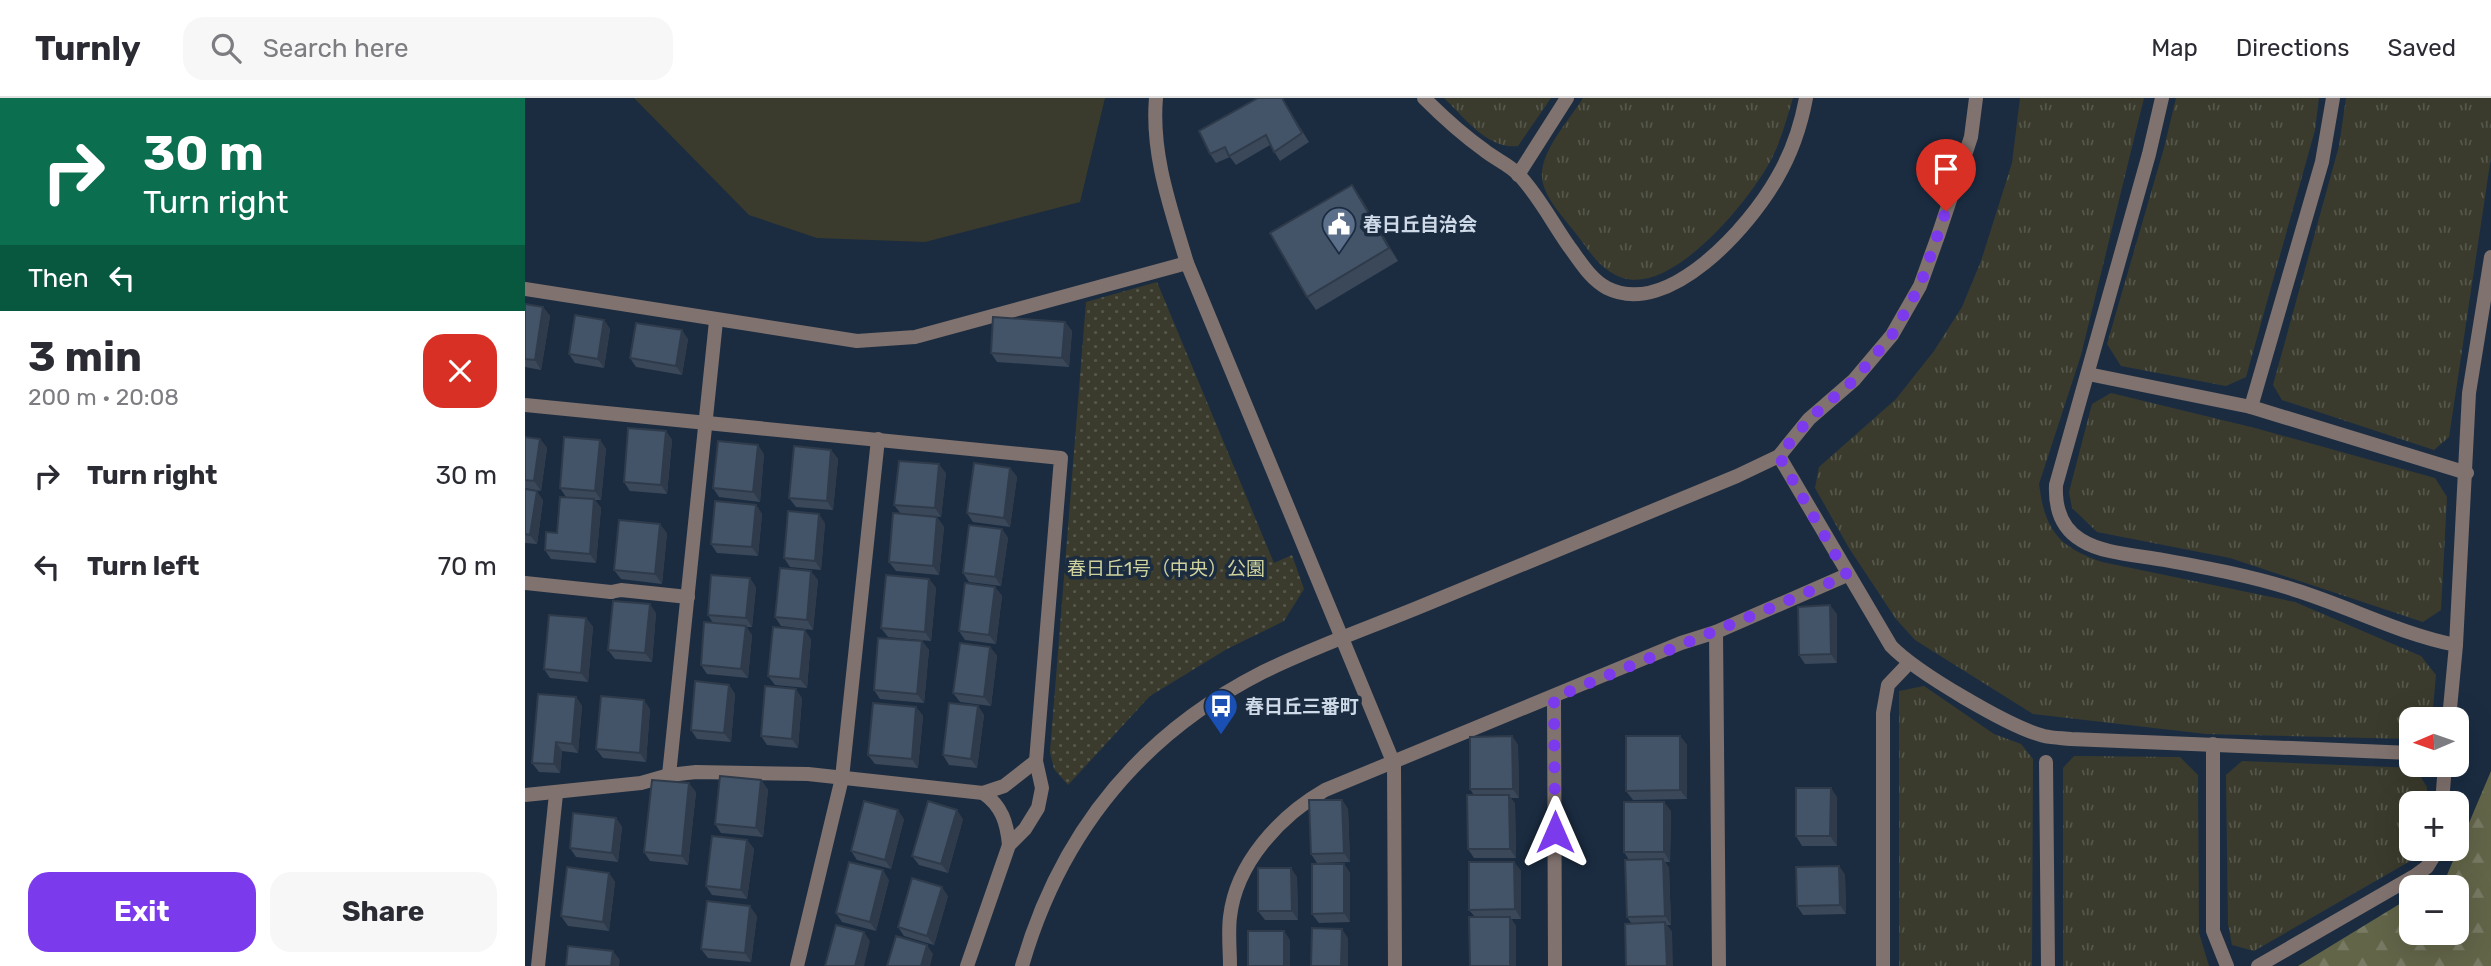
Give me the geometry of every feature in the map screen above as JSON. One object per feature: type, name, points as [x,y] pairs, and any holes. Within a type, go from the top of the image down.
[{"type":"street","points":[[1156,98],[1156,138],[1163,184],[1187,263],[1394,764],[1395,966]]},
{"type":"street","points":[[1424,98],[1482,149],[1518,174],[1590,275],[1607,288],[1622,293],[1649,294],[1677,283],[1694,270],[1729,240],[1755,210],[1778,177],[1801,121],[1806,98]]},
{"type":"street","points":[[1518,174],[1567,98]]},
{"type":"street","points":[[1022,966],[1043,901],[1060,865],[1099,804],[1152,748],[1211,703],[1262,673],[1343,637],[1737,476],[1779,456],[1809,419],[1854,380],[1892,335],[1920,286],[1971,137],[1976,98]]},
{"type":"street","points":[[2162,98],[2149,154],[2056,485],[2055,503],[2065,526],[2081,540],[2106,549],[2224,571],[2295,590],[2422,639],[2456,645]]},
{"type":"street","points":[[2251,407],[2322,162],[2333,98]]},
{"type":"street","points":[[2450,707],[2467,473],[2469,393],[2491,257]]},
{"type":"street","points":[[525,289],[848,340],[915,337],[1187,263]]},
{"type":"street","points":[[669,775],[716,321]]},
{"type":"street","points":[[2088,374],[2251,407],[2467,473]]},
{"type":"street","points":[[525,405],[1061,458],[1036,761],[1042,788],[1038,808],[1025,829],[1009,845],[968,966]]},
{"type":"street","points":[[797,966],[842,778],[878,439]]},
{"type":"street","points":[[1779,456],[1891,646],[1908,664],[2024,729],[2046,737],[2399,753]]},
{"type":"street","points":[[1230,966],[1230,915],[1243,876],[1254,855],[1277,826],[1302,803],[1325,790],[1554,698],[1681,643],[1716,632],[1847,575]]},
{"type":"street","points":[[525,583],[688,597]]},
{"type":"street","points":[[1716,632],[1719,966]]},
{"type":"street","points":[[1883,966],[1883,713],[1888,685],[1908,664]]},
{"type":"street","points":[[1554,698],[1555,966]]},
{"type":"street","points":[[2213,744],[2213,931],[2227,966]]},
{"type":"street","points":[[525,795],[556,794],[641,783],[669,775],[808,774],[983,793],[1004,786],[1036,761]]},
{"type":"street","points":[[2046,762],[2048,966]]},
{"type":"street","points":[[983,793],[993,799],[1004,817],[1009,845]]},
{"type":"street","points":[[538,966],[556,794]]},
{"type":"street","points":[[2258,966],[2416,875],[2431,861]]},
{"type":"green space","points":[[634,98],[1105,98],[1080,202],[925,242],[817,238],[749,215]]},
{"type":"green space","points":[[1444,98],[1551,98],[1518,146],[1507,146],[1477,131]]},
{"type":"green space","points":[[1583,98],[1793,98],[1772,158],[1762,176],[1729,218],[1687,258],[1665,272],[1643,279],[1623,278],[1602,266],[1560,213],[1542,181],[1547,153]]},
{"type":"green space","points":[[2020,98],[2144,98],[2081,355],[2039,484],[2050,525],[2065,543],[2102,562],[2295,602],[2421,656],[2436,675],[2433,707],[2399,707],[2399,739],[2206,734],[2033,714],[1915,640],[1896,619],[1849,548],[1815,488],[1819,467],[1896,399],[1934,351],[1962,307],[1981,261],[2012,163]]},
{"type":"green space","points":[[2176,98],[2319,98],[2315,130],[2246,377],[2226,386],[2121,366],[2107,344]]},
{"type":"green space","points":[[2346,98],[2491,98],[2491,157],[2449,437],[2434,450],[2282,400],[2273,385],[2339,146]]},
{"type":"green space","name":"春日丘1号（中央）公園","points":[[1157,282],[1274,563],[1292,555],[1304,589],[1284,621],[1227,649],[1150,696],[1068,785],[1054,769],[1050,752],[1086,302]]},
{"type":"green space","points":[[2111,393],[2255,428],[2435,478],[2447,497],[2441,610],[2423,622],[2230,558],[2097,532],[2072,508],[2069,492],[2092,404]]},
{"type":"green space","points":[[1924,686],[1994,734],[2021,744],[2033,759],[2032,966],[1899,966],[1899,691]]},
{"type":"green space","points":[[2074,756],[2180,757],[2198,775],[2199,933],[2209,966],[2063,966],[2063,768]]},
{"type":"green space","points":[[2242,761],[2399,767],[2399,777],[2421,777],[2427,791],[2399,791],[2399,861],[2410,861],[2254,951],[2232,945],[2228,924],[2226,775]]},
{"type":"green space","points":[[2491,771],[2491,966],[2298,966],[2399,904],[2399,945],[2469,945],[2469,875],[2447,875],[2453,861],[2469,861],[2469,823]]},
{"type":"building","points":[[1258,98],[1282,98],[1302,133],[1274,152],[1266,135],[1229,156],[1225,147],[1210,154],[1199,131]]},
{"type":"building","name":"春日丘自治会","points":[[1352,185],[1389,248],[1307,297],[1270,233]]},
{"type":"building","points":[[525,304],[543,307],[535,360],[525,359]]},
{"type":"building","points":[[575,315],[604,320],[598,359],[569,354]]},
{"type":"building","points":[[993,317],[1065,322],[1062,358],[991,353]]},
{"type":"building","points":[[636,323],[682,330],[676,366],[630,358]]},
{"type":"building","points":[[628,428],[666,431],[661,485],[624,482]]},
{"type":"building","points":[[525,437],[540,439],[534,481],[525,480]]},
{"type":"building","points":[[564,437],[600,440],[595,491],[560,488]]},
{"type":"building","points":[[718,441],[758,445],[753,492],[713,488]]},
{"type":"building","points":[[794,446],[831,450],[827,501],[789,498]]},
{"type":"building","points":[[899,461],[939,464],[935,508],[894,505]]},
{"type":"building","points":[[974,463],[1010,468],[1004,518],[967,513]]},
{"type":"building","points":[[525,489],[537,491],[530,535],[525,534]]},
{"type":"building","points":[[560,497],[594,499],[590,554],[545,550],[546,532],[557,533]]},
{"type":"building","points":[[715,501],[756,505],[752,547],[711,544]]},
{"type":"building","points":[[788,511],[819,514],[815,561],[784,558]]},
{"type":"building","points":[[893,513],[937,517],[933,566],[889,562]]},
{"type":"building","points":[[619,520],[660,524],[655,574],[614,570]]},
{"type":"building","points":[[969,525],[1002,529],[995,577],[963,573]]},
{"type":"building","points":[[780,568],[811,571],[807,620],[775,617]]},
{"type":"building","points":[[711,575],[750,578],[746,618],[708,615]]},
{"type":"building","points":[[886,575],[929,579],[925,632],[881,628]]},
{"type":"building","points":[[965,583],[995,587],[989,635],[959,631]]},
{"type":"building","points":[[613,601],[650,604],[645,653],[608,650]]},
{"type":"building","points":[[1830,605],[1831,654],[1799,655],[1798,607]]},
{"type":"building","points":[[549,615],[586,618],[581,673],[544,669]]},
{"type":"building","points":[[704,622],[746,626],[741,669],[701,665]]},
{"type":"building","points":[[773,627],[805,630],[800,679],[768,676]]},
{"type":"building","points":[[878,638],[922,641],[917,694],[874,690]]},
{"type":"building","points":[[960,643],[990,647],[984,697],[953,693]]},
{"type":"building","points":[[695,681],[729,685],[724,733],[691,730]]},
{"type":"building","points":[[765,686],[796,689],[792,739],[761,736]]},
{"type":"building","points":[[538,694],[576,697],[572,744],[556,742],[554,764],[532,763]]},
{"type":"building","points":[[601,696],[644,700],[640,753],[596,749]]},
{"type":"building","points":[[873,703],[916,707],[912,759],[868,755]]},
{"type":"building","points":[[949,703],[978,706],[971,759],[943,755]]},
{"type":"building","points":[[1512,736],[1513,789],[1470,789],[1470,737]]},
{"type":"building","points":[[1626,736],[1680,736],[1680,790],[1626,791]]},
{"type":"building","points":[[720,776],[761,780],[756,828],[715,824]]},
{"type":"building","points":[[652,780],[689,783],[682,856],[644,852]]},
{"type":"building","points":[[1796,788],[1831,788],[1830,836],[1796,836]]},
{"type":"building","points":[[1467,795],[1509,795],[1510,849],[1468,849]]},
{"type":"building","points":[[1309,800],[1342,800],[1344,853],[1311,854]]},
{"type":"building","points":[[864,801],[898,810],[885,860],[851,851]]},
{"type":"building","points":[[928,801],[957,810],[941,864],[912,856]]},
{"type":"building","points":[[1624,802],[1664,802],[1664,852],[1624,852]]},
{"type":"building","points":[[573,813],[616,818],[612,853],[570,848]]},
{"type":"building","points":[[712,836],[747,840],[741,890],[706,886]]},
{"type":"building","points":[[1663,859],[1665,916],[1627,917],[1625,860]]},
{"type":"building","points":[[849,862],[883,870],[870,922],[836,913]]},
{"type":"building","points":[[1469,862],[1514,862],[1515,909],[1469,910]]},
{"type":"building","points":[[1312,864],[1344,864],[1344,913],[1312,914]]},
{"type":"building","points":[[1839,866],[1840,905],[1797,906],[1796,867]]},
{"type":"building","points":[[567,867],[609,873],[603,922],[561,916]]},
{"type":"building","points":[[1258,868],[1291,868],[1292,911],[1258,911]]},
{"type":"building","points":[[912,878],[942,887],[927,936],[898,927]]},
{"type":"building","points":[[707,901],[750,906],[745,953],[701,949]]},
{"type":"building","points":[[1469,917],[1510,917],[1510,966],[1470,966]]},
{"type":"building","points":[[1665,922],[1667,966],[1626,966],[1625,924]]},
{"type":"building","points":[[836,925],[864,932],[855,966],[825,966]]},
{"type":"building","points":[[1312,928],[1342,929],[1341,966],[1311,966]]},
{"type":"building","points":[[1248,931],[1284,931],[1284,966],[1248,966]]},
{"type":"building","points":[[896,936],[927,945],[921,966],[887,966]]},
{"type":"building","points":[[568,946],[613,951],[611,966],[566,966]]},
{"type":"place","name":"春日丘自治会","points":[[1339,254]]},
{"type":"place","name":"春日丘三番町","points":[[1221,736]]},
{"type":"route","points":[[1555,832],[1554,698],[1847,575],[1779,456],[1809,419],[1854,380],[1892,335],[1920,286],[1946,211]]}]
